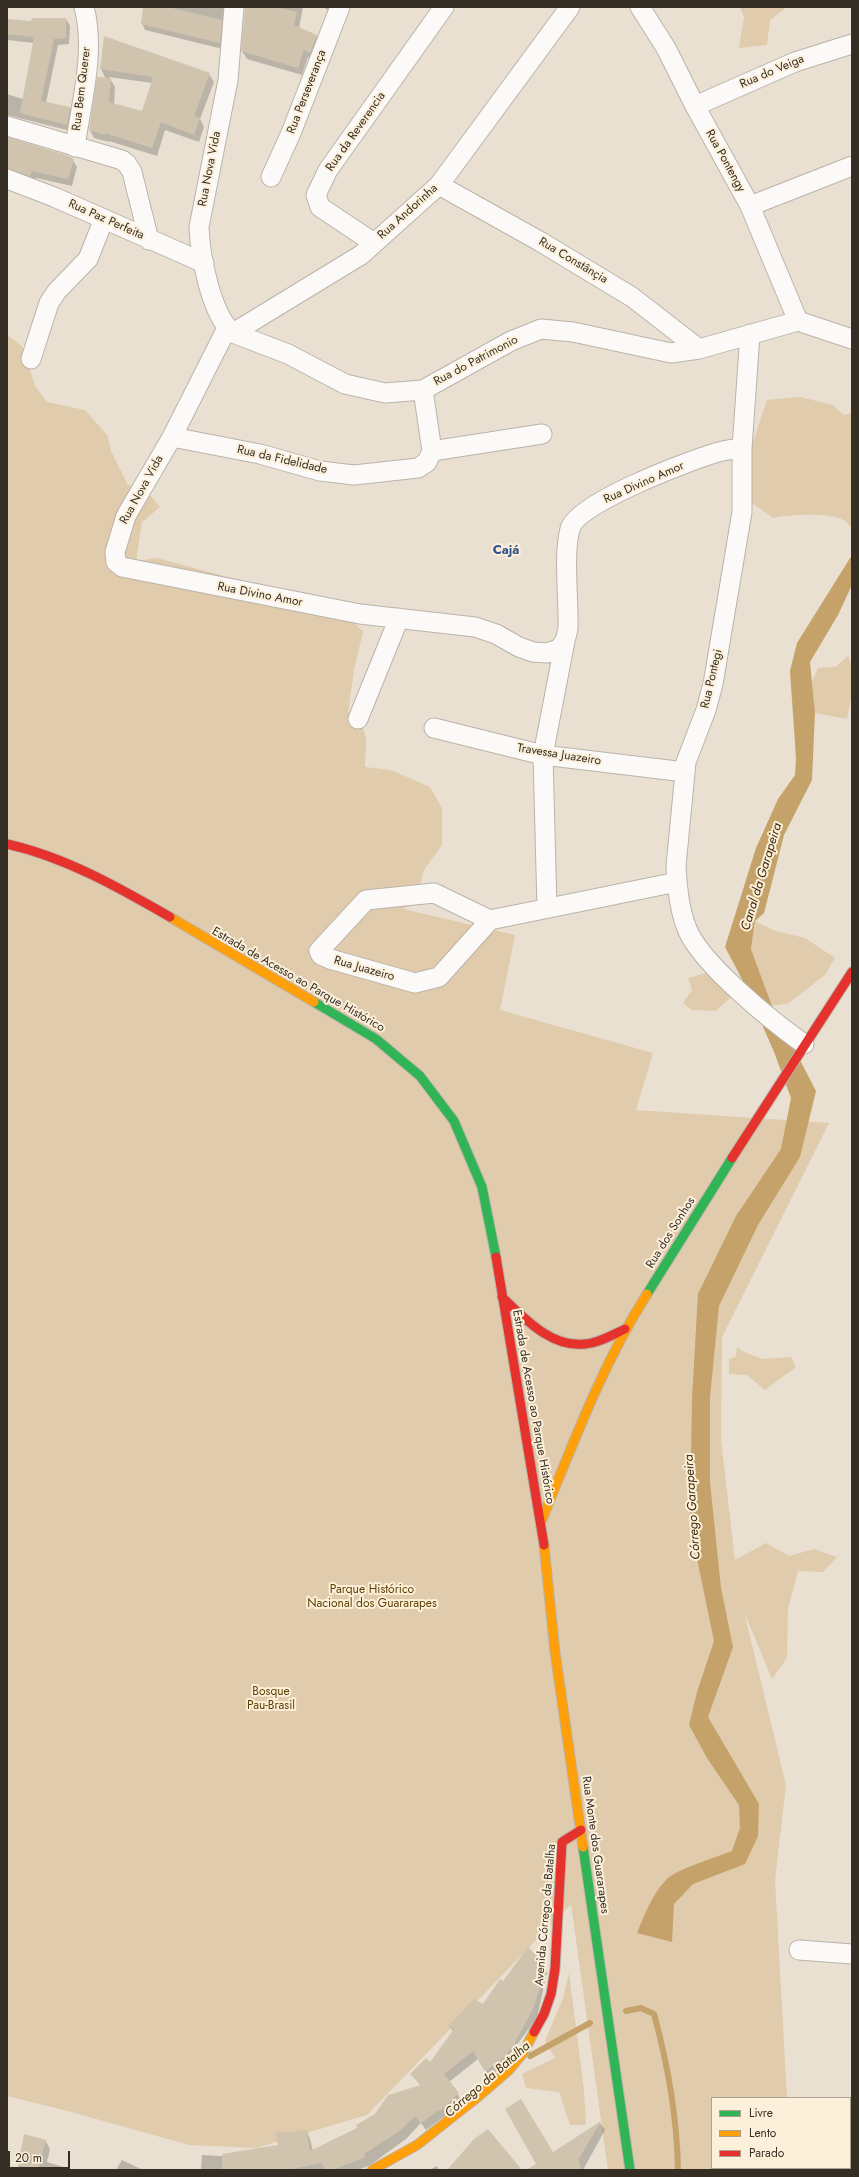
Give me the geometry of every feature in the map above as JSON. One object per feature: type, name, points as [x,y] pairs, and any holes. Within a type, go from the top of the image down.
[{"type":"main road","name":"Estrada de Acesso ao Parque Histórico","points":[[7,844],[33,850],[71,865],[134,896],[376,1039],[420,1076],[454,1121],[474,1163],[482,1187],[541,1522]]},
{"type":"main road","name":"Rua dos Sonhos","points":[[541,1522],[595,1391],[625,1328],[770,1098],[798,1044],[852,972]]},
{"type":"main road","name":"Estrada de Acesso ao Parque Histórico","points":[[502,1297],[540,1332],[565,1342],[591,1344],[625,1328]]},
{"type":"main road","name":"Rua Monte dos Guararapes","points":[[541,1522],[554,1638],[630,2170]]},
{"type":"main road","name":"Avenida Córrego da Batalha","points":[[372,2170],[417,2145],[509,2070],[523,2053],[544,2014],[551,1994],[555,1969],[562,1842],[581,1830]]},
{"type":"street","name":"Rua Bem Querer","points":[[75,147],[89,51],[87,17],[84,7]]},
{"type":"street","name":"Rua Nova Vida","points":[[122,568],[116,562],[115,552],[116,544],[126,516],[172,437],[230,331],[213,298],[199,240],[199,228],[228,80],[234,7]]},
{"type":"street","name":"Rua Perseverança","points":[[271,177],[291,133],[340,7]]},
{"type":"street","name":"Rua da Reverencia","points":[[374,243],[320,207],[316,195],[328,170],[444,7]]},
{"type":"street","name":"Rua Andorinha","points":[[230,331],[361,254],[439,185],[570,7]]},
{"type":"street","name":"Rua Pontengy","points":[[640,7],[666,48],[695,106],[750,206],[798,321]]},
{"type":"street","name":"Rua do Veiga","points":[[695,106],[795,62],[852,44]]},
{"type":"street","points":[[7,126],[122,160],[127,164],[132,172],[149,240]]},
{"type":"street","points":[[750,206],[852,166]]},
{"type":"street","name":"Rua Paz Perfeita","points":[[7,179],[54,196],[149,240],[204,263]]},
{"type":"street","name":"Rua Constânçia","points":[[439,185],[541,242],[632,297],[699,349]]},
{"type":"street","points":[[32,359],[50,303],[58,291],[88,259],[104,219]]},
{"type":"street","points":[[798,321],[852,339]]},
{"type":"street","name":"Rua do Patrimonio","points":[[230,331],[288,354],[345,384],[384,393],[423,390],[511,341],[541,329],[574,332],[672,353],[699,349],[798,321]]},
{"type":"street","name":"Rua Pontegi","points":[[750,334],[742,448],[742,512],[719,651],[706,710],[694,737],[685,772],[676,866],[677,882],[686,927],[701,953],[747,998],[798,1044]]},
{"type":"street","points":[[423,390],[432,451],[542,434]]},
{"type":"street","name":"Rua da Fidelidade","points":[[172,437],[260,454],[320,471],[354,475],[418,468],[427,462],[432,451]]},
{"type":"street","name":"Rua Divino Amor","points":[[543,755],[565,640],[568,606],[568,549],[570,528],[576,519],[616,493],[662,473],[717,452],[742,448]]},
{"type":"street","name":"Rua Divino Amor","points":[[122,568],[360,614],[475,627],[496,634],[519,647],[533,652],[546,653],[559,650],[565,640]]},
{"type":"street","points":[[358,719],[399,618]]},
{"type":"street","name":"Travessa Juazeiro","points":[[434,728],[543,755],[685,772]]},
{"type":"street","points":[[543,755],[547,908]]},
{"type":"street","points":[[490,920],[677,882]]},
{"type":"street","name":"Rua Juazeiro","points":[[434,893],[490,920],[439,977],[415,983],[321,956],[319,951],[366,900],[434,893]]},
{"type":"street","points":[[799,1950],[852,1954]]},
{"type":"green space","points":[[740,7],[787,7],[770,20],[767,45],[739,48],[744,17]]},
{"type":"green space","name":"Parque Histórico Nacional dos Guararapes","points":[[7,335],[22,346],[35,386],[47,402],[85,410],[108,436],[111,451],[128,485],[143,487],[160,507],[142,522],[136,561],[157,558],[342,608],[363,632],[354,669],[348,712],[360,724],[366,736],[365,767],[391,770],[430,787],[442,808],[442,845],[424,870],[415,903],[403,909],[515,935],[500,1010],[653,1053],[636,1110],[829,1123],[722,1337],[721,1440],[735,1560],[766,1543],[789,1556],[814,1549],[837,1557],[823,1572],[798,1571],[788,1609],[787,1658],[772,1679],[744,1612],[786,1785],[775,1880],[787,2097],[711,2097],[711,2169],[792,2170],[608,2170],[571,1904],[367,2115],[256,2148],[189,2145],[64,2110],[7,2096]]},
{"type":"green space","points":[[800,397],[833,405],[844,415],[852,413],[852,529],[847,523],[837,517],[798,515],[773,518],[752,503],[750,451],[767,400]]},
{"type":"green space","points":[[848,656],[851,663],[853,679],[847,719],[815,713],[812,682],[818,668],[835,667]]},
{"type":"green space","points":[[755,921],[775,931],[805,938],[835,958],[825,975],[789,1003],[772,1006],[751,949]]},
{"type":"green space","points":[[710,972],[734,995],[715,1011],[692,1010],[683,1003],[692,990],[688,978]]},
{"type":"green space","points":[[737,1347],[746,1353],[763,1359],[791,1357],[796,1367],[765,1390],[747,1375],[729,1374],[729,1359],[736,1357]]},
{"type":"green space","points":[[569,1973],[584,2090],[586,2125],[570,2125],[559,2092],[526,2088],[522,2074],[555,2058],[545,2041],[563,1998]]},
{"type":"water","points":[[852,555],[852,585],[838,615],[810,662],[815,713],[812,780],[784,835],[764,913],[755,921],[751,949],[772,1006],[816,1091],[800,1157],[758,1225],[719,1306],[710,1397],[710,1482],[721,1588],[733,1647],[708,1717],[759,1804],[758,1836],[745,1864],[693,1884],[674,1904],[672,1942],[637,1933],[657,1891],[667,1879],[679,1871],[732,1851],[740,1828],[739,1805],[707,1758],[689,1725],[697,1692],[714,1641],[690,1525],[692,1398],[698,1294],[736,1216],[781,1149],[791,1098],[774,1052],[744,983],[725,947],[756,848],[778,799],[795,775],[796,758],[790,671],[797,643]]},
{"type":"building","points":[[143,7],[168,7],[222,20],[220,43],[141,24]]},
{"type":"building","points":[[245,7],[275,7],[297,12],[294,25],[317,35],[310,53],[304,50],[298,68],[241,51]]},
{"type":"building","points":[[32,18],[66,18],[66,38],[54,39],[41,101],[70,107],[67,125],[20,113],[34,37],[7,34],[7,19],[31,21]]},
{"type":"building","points":[[104,36],[210,73],[194,116],[200,118],[194,135],[161,122],[152,148],[105,133],[105,135],[89,130],[97,77],[111,78],[109,102],[142,111],[153,77],[100,69]]},
{"type":"building","points":[[7,137],[66,155],[74,159],[68,179],[32,171],[30,176],[7,168]]},
{"type":"building","points":[[528,1947],[543,1962],[539,1991],[533,2009],[513,2046],[504,2057],[485,2072],[473,2051],[444,2074],[459,2093],[440,2111],[439,2110],[421,2123],[415,2116],[401,2130],[364,2154],[366,2157],[332,2170],[325,2170],[322,2163],[287,2170],[222,2170],[222,2154],[278,2145],[275,2131],[286,2133],[306,2129],[310,2151],[357,2128],[356,2125],[375,2114],[388,2095],[421,2085],[410,2074],[426,2058],[430,2062],[454,2029],[448,2026],[474,1999],[483,2004],[500,1979],[503,1981]]},
{"type":"building","points":[[521,2099],[553,2152],[601,2121],[578,2160],[582,2170],[526,2170],[536,2164],[505,2109]]},
{"type":"building","points":[[488,2129],[522,2170],[447,2170],[474,2139]]},
{"type":"building","points":[[24,2134],[46,2140],[38,2170],[18,2165]]},
{"type":"waterway","name":"Córrego da Batalha","points":[[626,2011],[641,2008],[654,2014],[664,2052],[671,2091],[676,2130],[678,2170]]},
{"type":"waterway","name":"Córrego da Batalha","points":[[530,2056],[590,2023]]},
{"type":"traffic: fast","points":[[314,1002],[376,1039],[420,1076],[454,1121],[482,1187],[496,1257]]},
{"type":"traffic: fast","points":[[647,1294],[732,1158]]},
{"type":"traffic: fast","points":[[583,1847],[630,2170]]},
{"type":"traffic: slow","points":[[170,917],[314,1002]]},
{"type":"traffic: slow","points":[[541,1522],[602,1377],[647,1294]]},
{"type":"traffic: slow","points":[[544,1545],[555,1652],[583,1847]]},
{"type":"traffic: slow","points":[[372,2170],[417,2145],[474,2100],[509,2070],[523,2053],[534,2032]]},
{"type":"traffic: jam","points":[[7,844],[50,857],[91,874],[170,917]]},
{"type":"traffic: jam","points":[[732,1158],[852,972]]},
{"type":"traffic: jam","points":[[496,1257],[544,1545]]},
{"type":"traffic: jam","points":[[502,1297],[519,1314],[539,1330],[561,1341],[573,1344],[585,1344],[595,1342],[625,1329]]},
{"type":"traffic: jam","points":[[534,2032],[544,2014],[551,1994],[555,1969],[562,1842],[581,1830]]},
{"type":"district","name":"Cajá","points":[[506,551]]},
{"type":"water label","name":"Canal da Garapeira","points":[[762,877]]},
{"type":"water label","name":"Córrego Garapeira","points":[[693,1507]]},
{"type":"park label","name":"Bosque Pau-Brasil","points":[[271,1699]]}]
